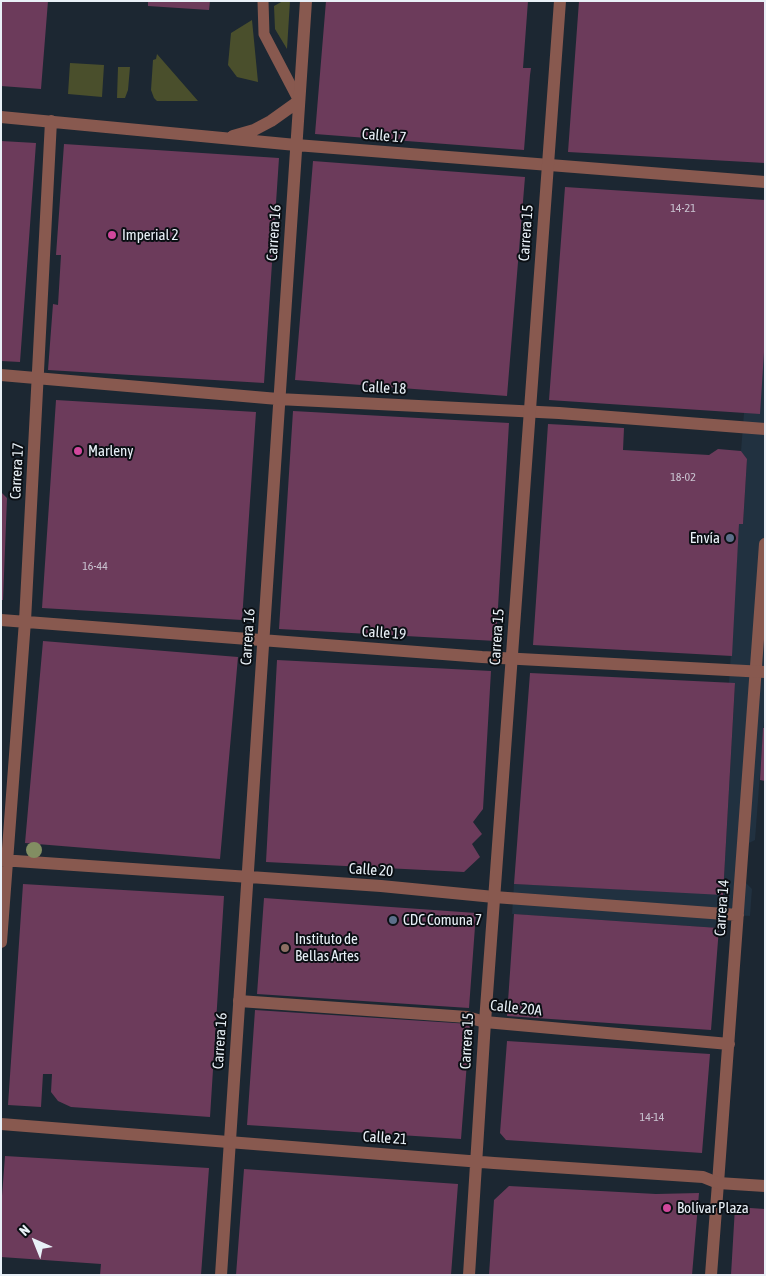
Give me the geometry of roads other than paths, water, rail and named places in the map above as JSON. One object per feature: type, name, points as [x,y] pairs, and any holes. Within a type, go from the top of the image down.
[{"type":"street","name":"Carrera 16","points":[[221,1275],[306,1]]},
{"type":"street","name":"Carrera 15","points":[[469,1275],[478,1162],[485,1022],[560,1]]},
{"type":"street","points":[[226,138],[254,130],[271,121],[298,101]]},
{"type":"street","name":"Calle 17","points":[[1,117],[296,145],[765,182]]},
{"type":"street","name":"Carrera 17","points":[[1,942],[4,860],[25,621],[51,121]]},
{"type":"street","name":"Calle 18","points":[[1,375],[278,399],[529,412],[765,428]]},
{"type":"street","name":"Carrera 14","points":[[711,1275],[738,915],[760,672],[765,544]]},
{"type":"street","name":"Calle 19","points":[[1,620],[512,659],[760,672]]},
{"type":"street","name":"Calle 20","points":[[4,860],[738,915]]},
{"type":"street","name":"Calle 20A","points":[[239,1001],[467,1017],[485,1022],[729,1044]]},
{"type":"street","name":"Calle 21","points":[[1,1124],[478,1162],[703,1177],[718,1183],[765,1186]]},
{"type":"lane","points":[[262,1],[264,34],[298,101]]},
{"type":"place","name":"Imperial 2","points":[[112,235]]},
{"type":"place","name":"Marleny","points":[[78,451]]},
{"type":"place","name":"Envía","points":[[730,538]]},
{"type":"place","name":"CDC Comuna 7","points":[[393,920]]},
{"type":"place","name":"Instituto de Bellas Artes","points":[[285,948]]},
{"type":"place","name":"Bolívar Plaza","points":[[667,1208]]}]
